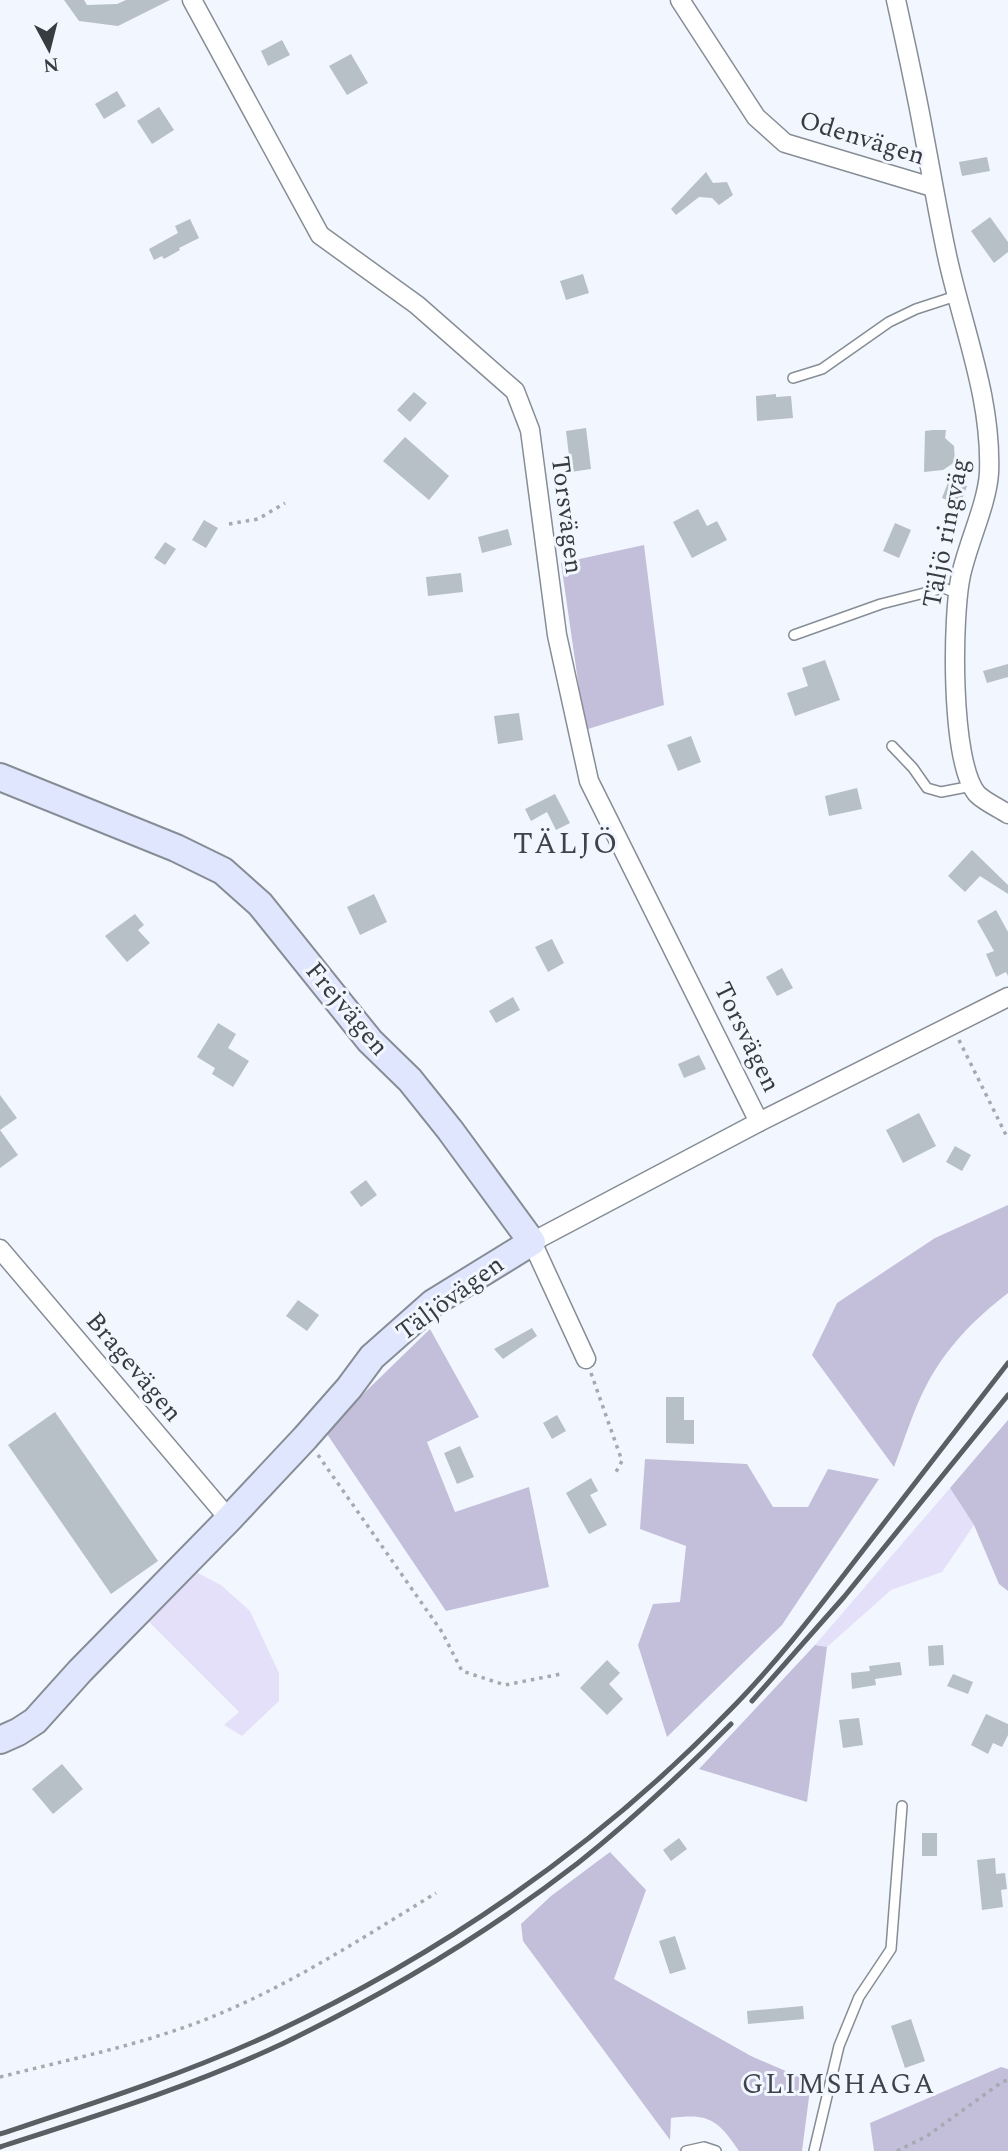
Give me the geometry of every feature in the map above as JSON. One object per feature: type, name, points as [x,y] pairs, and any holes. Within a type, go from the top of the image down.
[{"type":"street","name":"Torsvägen","points":[[192,0],[320,235],[417,305],[515,391],[530,430],[556,635],[589,781],[760,1122]]},
{"type":"street","name":"Odenvägen","points":[[680,0],[756,117],[785,144],[932,187]]},
{"type":"street","name":"Täljö ringväg","points":[[897,0],[932,187],[956,296],[984,397],[990,438],[989,477],[961,575],[955,619],[955,701],[963,753],[972,786]]},
{"type":"street","name":"Frejvägen","points":[[0,777],[176,848],[222,871],[260,904],[370,1041],[410,1080],[532,1242],[586,1359]]},
{"type":"street","points":[[972,786],[978,795],[1008,814]]},
{"type":"street","name":"Täljövägen","points":[[0,1740],[35,1721],[305,1438],[372,1357],[433,1303],[532,1242],[760,1122],[1008,997]]},
{"type":"street","name":"Bragevägen","points":[[0,1249],[229,1519]]},
{"type":"lane","points":[[793,377],[822,369],[889,321],[956,296]]},
{"type":"lane","points":[[794,635],[881,604],[944,588],[958,594]]},
{"type":"lane","points":[[892,746],[927,788],[941,792],[972,786]]},
{"type":"lane","points":[[814,2151],[839,2046],[859,1997],[891,1949],[902,1806]]},
{"type":"lane","points":[[686,2151],[704,2147],[716,2151]]},
{"type":"path","points":[[229,524],[258,519],[285,503]]},
{"type":"path","points":[[951,1025],[1008,1139]]},
{"type":"path","points":[[586,1359],[622,1461],[616,1472]]},
{"type":"path","points":[[305,1438],[442,1632],[462,1671],[505,1685],[561,1674]]},
{"type":"path","points":[[0,2077],[138,2041],[225,2012],[301,1975],[436,1893]]},
{"type":"path","points":[[897,2151],[927,2136],[1008,2080]]},
{"type":"shaded area","points":[[644,545],[664,705],[585,730],[561,563]]},
{"type":"shaded area","points":[[1008,1205],[1008,1293],[962,1335],[942,1359],[917,1406],[894,1467],[812,1355],[837,1303],[935,1238]]},
{"type":"shaded area","points":[[430,1329],[479,1417],[427,1442],[455,1512],[529,1487],[549,1587],[446,1611],[325,1431]]},
{"type":"shaded area","points":[[1008,1420],[1008,1591],[999,1584],[974,1525],[950,1488]]},
{"type":"shaded area","points":[[645,1459],[747,1464],[773,1507],[808,1507],[828,1469],[879,1479],[782,1625],[667,1737],[638,1645],[653,1604],[680,1602],[686,1546],[640,1529]]},
{"type":"shaded area","points":[[950,1488],[974,1525],[942,1572],[891,1590],[827,1647],[815,1645]]},
{"type":"shaded area","points":[[192,1570],[221,1585],[250,1611],[279,1673],[279,1701],[242,1736],[224,1725],[239,1712],[148,1621]]},
{"type":"shaded area","points":[[815,1645],[827,1647],[807,1802],[699,1769]]},
{"type":"shaded area","points":[[610,1852],[646,1890],[614,1979],[751,2056],[811,2082],[802,2151],[739,2151],[718,2126],[704,2118],[695,2117],[671,2118],[670,2140],[523,1941],[521,1924],[551,1896]]},
{"type":"shaded area","points":[[1001,2067],[1008,2069],[1008,2151],[874,2151],[870,2123]]},
{"type":"building","points":[[64,0],[84,0],[87,5],[117,4],[126,0],[170,0],[118,26],[79,21]]},
{"type":"building","points":[[282,40],[290,55],[268,66],[261,51]]},
{"type":"building","points":[[351,54],[368,83],[347,95],[329,66]]},
{"type":"building","points":[[117,91],[126,106],[104,119],[95,104]]},
{"type":"building","points":[[159,107],[174,130],[152,144],[137,121]]},
{"type":"building","points":[[987,157],[990,171],[962,176],[959,162]]},
{"type":"building","points":[[706,172],[713,183],[727,182],[733,195],[719,205],[712,198],[699,197],[676,215],[671,209]]},
{"type":"building","points":[[990,217],[1008,242],[1008,252],[994,263],[971,231]]},
{"type":"building","points":[[190,219],[199,238],[164,259],[162,256],[154,260],[149,249],[178,233],[175,226]]},
{"type":"building","points":[[583,274],[589,293],[566,300],[560,281]]},
{"type":"building","points":[[414,392],[427,403],[410,422],[397,410]]},
{"type":"building","points":[[776,394],[776,397],[791,396],[793,418],[757,421],[756,396]]},
{"type":"building","points":[[586,428],[591,469],[571,472],[566,431]]},
{"type":"building","points":[[946,430],[945,438],[954,446],[955,462],[943,470],[924,472],[925,431]]},
{"type":"building","points":[[405,437],[449,476],[429,500],[383,461]]},
{"type":"building","points":[[949,480],[967,486],[960,505],[942,498]]},
{"type":"building","points":[[698,509],[707,526],[717,521],[727,540],[692,558],[673,522]]},
{"type":"building","points":[[204,520],[218,528],[206,548],[192,540]]},
{"type":"building","points":[[895,523],[911,530],[899,558],[883,551]]},
{"type":"building","points":[[508,529],[512,545],[482,553],[478,537]]},
{"type":"building","points":[[165,542],[176,549],[165,565],[154,558]]},
{"type":"building","points":[[461,573],[463,592],[428,596],[426,577]]},
{"type":"building","points":[[825,660],[840,700],[795,716],[787,693],[808,686],[802,668]]},
{"type":"building","points":[[1008,664],[1008,677],[987,683],[983,671]]},
{"type":"building","points":[[519,713],[523,740],[498,744],[494,716]]},
{"type":"building","points":[[691,736],[701,762],[678,771],[667,745]]},
{"type":"building","points":[[857,788],[862,809],[829,816],[825,796]]},
{"type":"building","points":[[555,794],[570,823],[556,830],[547,812],[531,821],[525,809]]},
{"type":"building","points":[[972,850],[1008,885],[1008,894],[980,876],[965,892],[948,876]]},
{"type":"building","points":[[374,894],[387,922],[360,935],[347,907]]},
{"type":"building","points":[[996,910],[1008,932],[1008,976],[1006,972],[996,977],[986,954],[994,951],[977,921]]},
{"type":"building","points":[[135,914],[144,925],[138,930],[150,943],[127,962],[105,936]]},
{"type":"building","points":[[552,939],[564,963],[548,972],[535,947]]},
{"type":"building","points":[[782,968],[793,988],[777,996],[766,977]]},
{"type":"building","points":[[513,997],[520,1010],[496,1023],[489,1011]]},
{"type":"building","points":[[218,1023],[236,1034],[228,1048],[249,1061],[233,1087],[212,1074],[215,1068],[197,1057]]},
{"type":"building","points":[[699,1055],[706,1069],[684,1078],[678,1064]]},
{"type":"building","points":[[0,1095],[17,1118],[0,1130]]},
{"type":"building","points":[[919,1113],[936,1146],[903,1163],[886,1130]]},
{"type":"building","points":[[0,1130],[18,1155],[0,1168]]},
{"type":"building","points":[[955,1146],[971,1155],[962,1171],[946,1162]]},
{"type":"building","points":[[366,1180],[377,1195],[361,1207],[350,1192]]},
{"type":"building","points":[[298,1300],[319,1315],[307,1331],[286,1316]]},
{"type":"building","points":[[532,1328],[537,1336],[503,1359],[494,1349]]},
{"type":"building","points":[[666,1397],[684,1397],[684,1420],[694,1420],[694,1444],[666,1443]]},
{"type":"building","points":[[55,1412],[158,1561],[111,1594],[8,1445]]},
{"type":"building","points":[[557,1415],[566,1431],[552,1439],[543,1423]]},
{"type":"building","points":[[460,1446],[474,1477],[457,1484],[444,1453]]},
{"type":"building","points":[[591,1478],[598,1491],[590,1495],[607,1525],[589,1534],[566,1493]]},
{"type":"building","points":[[943,1645],[944,1665],[929,1666],[928,1646]]},
{"type":"building","points":[[607,1660],[620,1673],[609,1684],[623,1699],[607,1715],[580,1688]]},
{"type":"building","points":[[900,1662],[902,1675],[875,1679],[876,1685],[852,1689],[851,1673],[870,1671],[869,1666]]},
{"type":"building","points":[[953,1674],[973,1682],[968,1694],[947,1686]]},
{"type":"building","points":[[986,1714],[1008,1724],[1008,1735],[1002,1747],[993,1743],[988,1754],[971,1745]]},
{"type":"building","points":[[859,1718],[863,1745],[843,1748],[839,1720]]},
{"type":"building","points":[[62,1764],[83,1789],[53,1814],[32,1789]]},
{"type":"building","points":[[922,1833],[937,1833],[937,1856],[922,1856]]},
{"type":"building","points":[[679,1838],[687,1849],[671,1861],[663,1850]]},
{"type":"building","points":[[995,1858],[996,1874],[1005,1873],[1007,1889],[1001,1890],[1003,1907],[982,1910],[977,1860]]},
{"type":"building","points":[[675,1936],[686,1969],[670,1974],[659,1941]]},
{"type":"building","points":[[803,2006],[804,2019],[748,2024],[747,2011]]},
{"type":"building","points":[[911,2019],[925,2061],[905,2068],[891,2026]]},
{"type":"railway","points":[[0,2134],[170,2076],[236,2050],[332,2004],[454,1934],[569,1854],[624,1810],[676,1763],[763,1675],[1008,1363]]},
{"type":"railway","points":[[752,1701],[844,1597],[1008,1395]]},
{"type":"railway","points":[[0,2147],[144,2099],[250,2059],[398,1983],[509,1913],[578,1863],[656,1796],[731,1724]]},
{"type":"district","name":"TÄLJÖ","points":[[566,844]]},
{"type":"district","name":"GLIMSHAGA","points":[[839,2084]]}]
